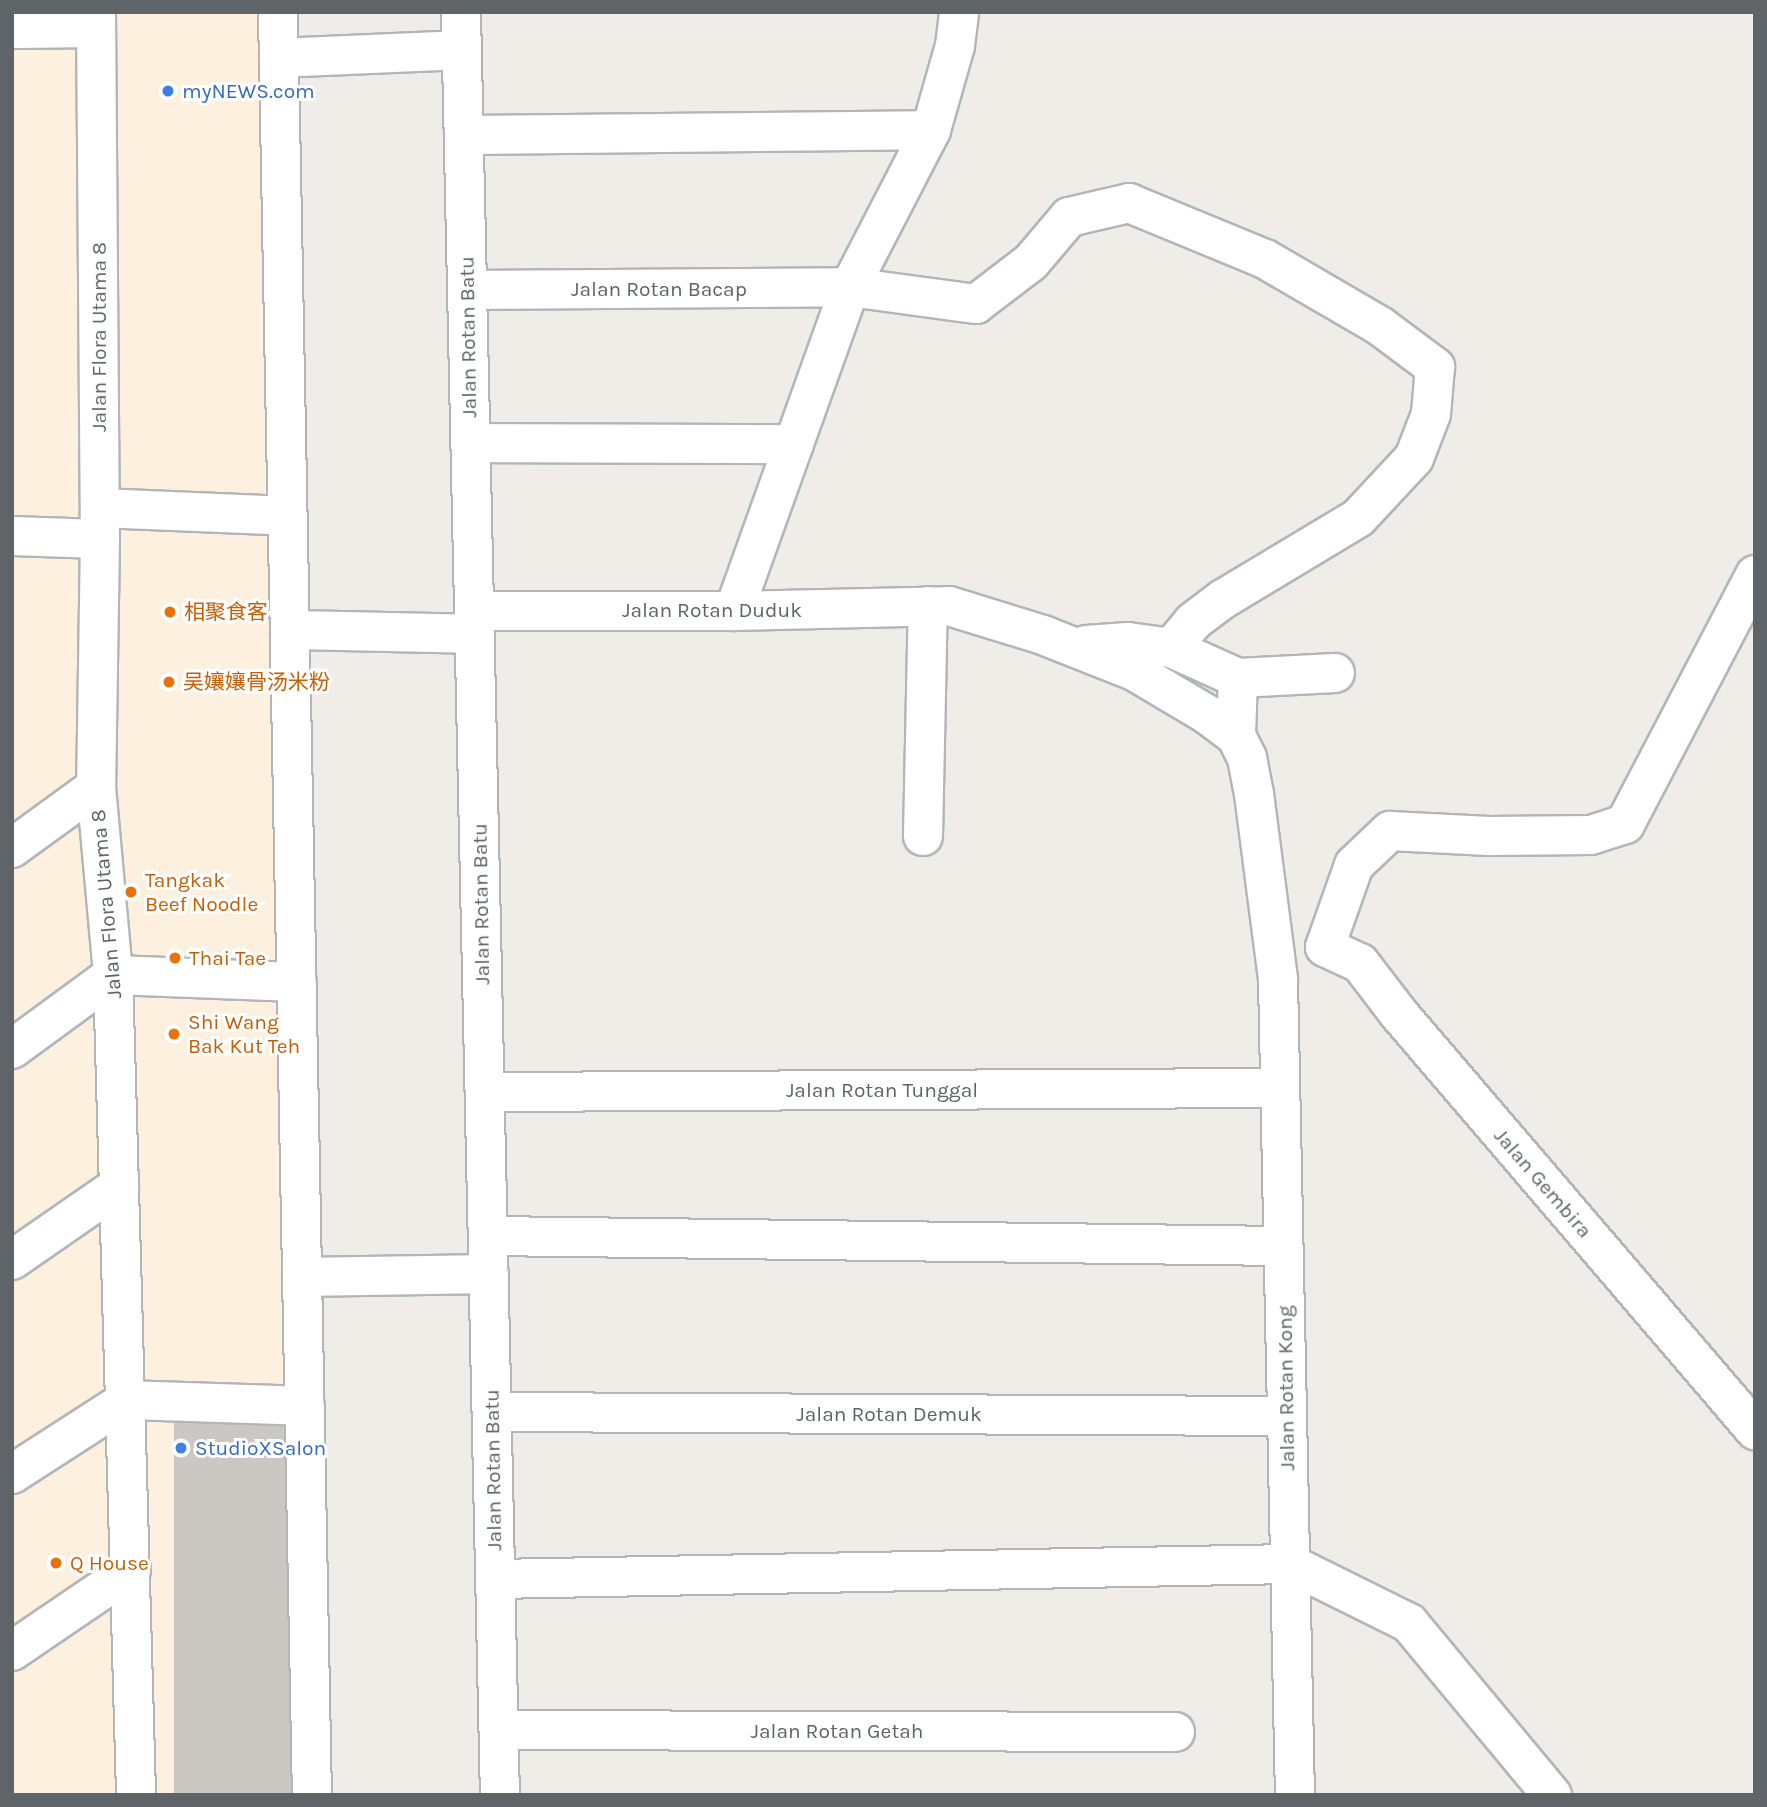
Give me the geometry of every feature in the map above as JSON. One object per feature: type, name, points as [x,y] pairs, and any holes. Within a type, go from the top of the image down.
[{"type":"street","points":[[278,12],[312,1795]]},
{"type":"street","name":"Jalan Rotan Batu","points":[[461,12],[500,1795]]},
{"type":"street","points":[[734,611],[850,287],[931,130],[955,46],[959,12]]},
{"type":"street","points":[[12,29],[96,20]]},
{"type":"street","name":"Jalan Flora Utama 8","points":[[96,20],[100,523],[96,787],[113,975],[127,1399],[136,1795]]},
{"type":"street","points":[[279,58],[462,50]]},
{"type":"street","points":[[464,135],[931,130]]},
{"type":"street","name":"Jalan Rotan Bacap","points":[[467,290],[850,287],[976,304],[1031,262],[1069,217],[1129,203],[1265,259],[1380,326],[1434,367],[1431,414],[1414,458],[1358,518],[1223,599],[1193,622],[1171,648]]},
{"type":"street","points":[[471,443],[794,444]]},
{"type":"street","points":[[12,536],[100,523],[288,516]]},
{"type":"street","points":[[1278,981],[1297,956],[1325,947],[1354,865],[1390,831],[1489,836],[1591,835],[1625,824],[1755,575]]},
{"type":"street","points":[[923,836],[938,606]]},
{"type":"street","name":"Jalan Rotan Duduk","points":[[290,630],[734,611],[938,606],[1056,641],[1134,671],[1208,715],[1236,736]]},
{"type":"street","points":[[1056,641],[1128,642],[1171,648],[1238,678],[1335,674]]},
{"type":"street","points":[[1236,736],[1238,678]]},
{"type":"street","name":"Jalan Rotan Kong","points":[[1236,736],[1247,758],[1254,794],[1278,981],[1294,1795]]},
{"type":"street","points":[[12,848],[96,787]]},
{"type":"street","name":"Jalan Gembira","points":[[1325,947],[1360,963],[1399,1014],[1755,1430]]},
{"type":"street","points":[[12,1049],[113,975],[297,982]]},
{"type":"street","name":"Jalan Rotan Tunggal","points":[[485,1091],[1280,1088]]},
{"type":"street","points":[[12,1259],[119,1186]]},
{"type":"street","points":[[488,1236],[1283,1246]]},
{"type":"street","points":[[302,1277],[489,1274]]},
{"type":"street","points":[[12,1474],[127,1399],[305,1406]]},
{"type":"street","name":"Jalan Rotan Demuk","points":[[492,1412],[1287,1416]]},
{"type":"street","points":[[495,1579],[1290,1564],[1409,1623],[1552,1795]]},
{"type":"street","points":[[12,1651],[131,1570]]},
{"type":"street","name":"Jalan Rotan Getah","points":[[499,1730],[1175,1732]]},
{"type":"shaded area","points":[[12,12],[263,12],[309,1795],[12,1795]]},
{"type":"building","points":[[174,1417],[296,1417],[296,1795],[174,1795]]},
{"type":"place","name":"myNEWS.com","points":[[168,91]]},
{"type":"place","name":"相聚食客","points":[[170,612]]},
{"type":"place","name":"吴孃孃骨汤米粉","points":[[169,682]]},
{"type":"place","name":"Tangkak Beef Noodle","points":[[131,892]]},
{"type":"place","name":"Thai Tae","points":[[175,958]]},
{"type":"place","name":"Shi Wang Bak Kut Teh","points":[[174,1034]]},
{"type":"place","name":"StudioXSalon","points":[[181,1448]]},
{"type":"place","name":"Q House","points":[[56,1563]]}]
